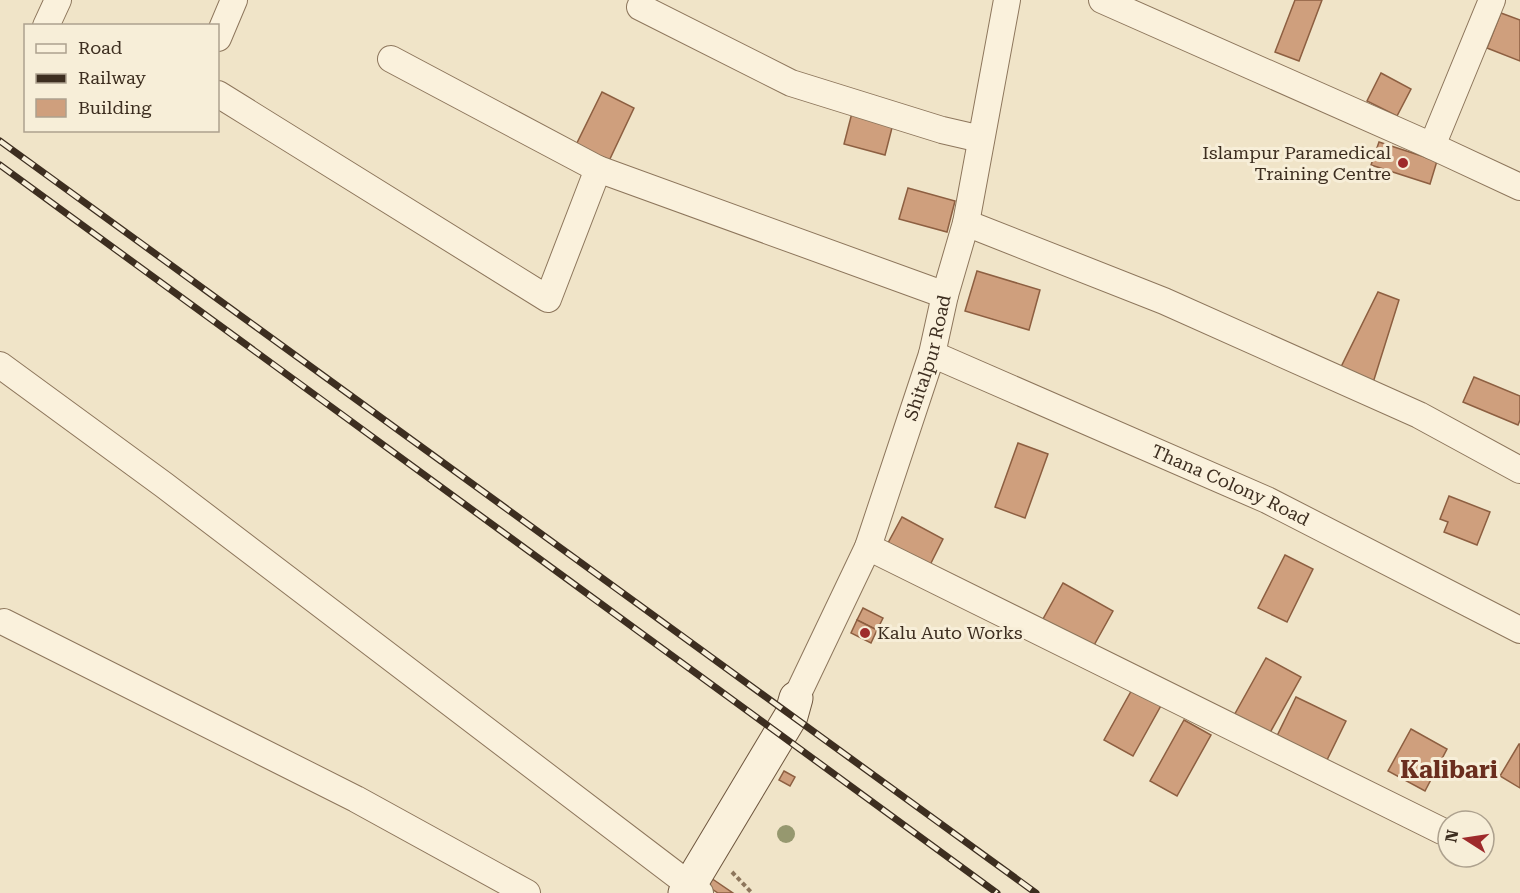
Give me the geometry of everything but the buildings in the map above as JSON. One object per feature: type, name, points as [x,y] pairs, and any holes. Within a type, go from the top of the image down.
[{"type":"street","points":[[47,24],[58,0]]},
{"type":"street","points":[[219,36],[234,0]]},
{"type":"street","name":"Shitalpur Road","points":[[796,698],[868,547],[932,354],[945,295],[966,223],[1007,0]]},
{"type":"street","points":[[1102,0],[1432,146],[1520,188]]},
{"type":"street","points":[[1432,146],[1492,0]]},
{"type":"street","points":[[640,7],[791,83],[981,140]]},
{"type":"street","points":[[391,59],[598,170],[945,295]]},
{"type":"street","points":[[219,95],[548,299],[598,170]]},
{"type":"street","points":[[966,223],[1207,320],[1419,415],[1520,470]]},
{"type":"street","name":"Thana Colony Road","points":[[932,354],[1267,500],[1520,630]]},
{"type":"street","points":[[1,369],[164,485],[691,890],[791,716],[796,698]]},
{"type":"street","points":[[868,547],[1436,828]]},
{"type":"street","points":[[4,622],[356,799],[527,893]]},
{"type":"railway","points":[[0,141],[1036,893]]},
{"type":"railway","points":[[0,165],[997,893]]},
{"type":"place","name":"Islampur Paramedical Training Centre","points":[[1403,163]]},
{"type":"place","name":"Kalu Auto Works","points":[[865,633]]},
{"type":"district","name":"Kalibari","points":[[1449,770]]}]
